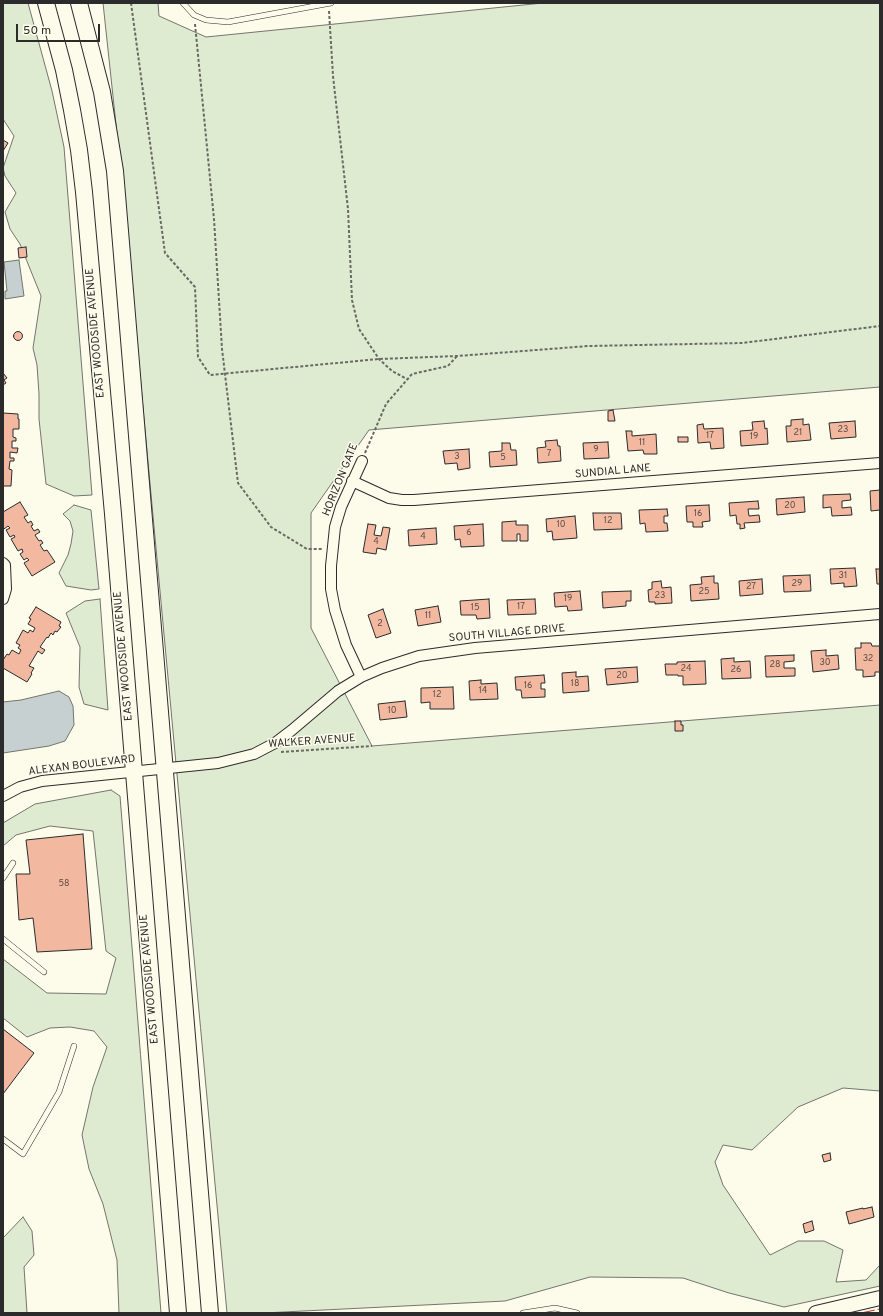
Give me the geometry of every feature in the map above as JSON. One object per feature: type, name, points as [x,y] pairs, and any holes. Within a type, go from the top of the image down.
[{"type":"main road","name":"EAST WOODSIDE AVENUE","points":[[46,3],[64,70],[79,150],[84,192],[113,514],[178,1313]]},
{"type":"main road","points":[[79,3],[102,92],[114,172],[210,1313]]},
{"type":"main road","points":[[816,1313],[880,1298]]},
{"type":"street","name":"HORIZON GATE","points":[[361,677],[346,645],[335,610],[331,589],[331,566],[335,527],[341,507],[362,461]]},
{"type":"street","name":"SUNDIAL LANE","points":[[352,481],[389,498],[414,500],[880,462]]},
{"type":"street","points":[[3,563],[5,565],[6,589],[3,599]]},
{"type":"street","name":"SOUTH VILLAGE DRIVE","points":[[165,769],[218,763],[254,754],[292,730],[338,691],[361,677],[419,656],[452,650],[880,614]]},
{"type":"street","name":"ALEXAN BOULEVARD","points":[[5,792],[31,783],[42,781],[165,769]]},
{"type":"lane","points":[[183,3],[194,15],[206,20],[228,22],[330,3]]},
{"type":"lane","points":[[3,878],[13,864]]},
{"type":"lane","points":[[3,939],[44,972]]},
{"type":"lane","points":[[3,1138],[23,1154],[59,1092],[74,1046]]},
{"type":"lane","points":[[523,1313],[555,1308],[577,1313]]},
{"type":"path","points":[[131,3],[165,253],[195,287],[198,357],[210,376],[379,359],[457,356],[589,346],[742,343],[880,326]]},
{"type":"path","points":[[330,3],[333,76],[348,209],[352,300],[359,329],[379,359],[392,371],[407,379]]},
{"type":"path","points":[[194,15],[214,219],[225,375],[238,483],[271,527],[307,549],[332,548]]},
{"type":"path","name":"HORIZON GATE","points":[[362,461],[386,404],[407,379],[412,374],[448,366],[457,356]]},
{"type":"path","name":"WALKER AVENUE","points":[[277,752],[372,746]]},
{"type":"green space","points":[[3,3],[28,3],[52,91],[64,147],[92,495],[74,496],[46,484],[39,419],[37,365],[33,348],[41,296],[20,244],[10,229],[5,212],[16,193],[5,176],[3,168],[14,136],[3,119]]},
{"type":"green space","points":[[103,3],[158,3],[159,16],[206,37],[543,3],[880,3],[880,387],[369,430],[311,513],[311,628],[372,746],[880,705],[880,1091],[843,1088],[798,1107],[752,1150],[723,1145],[715,1162],[723,1185],[770,1255],[798,1241],[824,1241],[843,1250],[836,1282],[866,1280],[880,1265],[880,1286],[784,1307],[729,1293],[683,1278],[590,1277],[505,1301],[263,1313],[227,1313],[121,171]]},
{"type":"green space","points":[[74,505],[91,510],[99,589],[91,590],[66,586],[59,573],[68,555],[73,531],[70,521],[63,514]]},
{"type":"green space","points":[[100,599],[108,710],[84,704],[79,687],[80,647],[66,613],[85,601]]},
{"type":"green space","points":[[111,790],[120,796],[161,1313],[119,1313],[117,1260],[103,1204],[89,1169],[82,1135],[93,1087],[107,1047],[94,1031],[70,1027],[50,1028],[27,1037],[3,1018],[3,959],[47,993],[106,994],[116,958],[106,951],[93,831],[50,826],[16,835],[3,846],[3,823],[35,804]]},
{"type":"green space","points":[[23,1217],[32,1231],[34,1255],[24,1267],[27,1313],[3,1313],[3,1238]]},
{"type":"shaded area","points":[[19,260],[24,296],[5,299],[5,291],[7,291],[4,262]]},
{"type":"shaded area","points":[[59,691],[69,697],[73,706],[74,725],[65,741],[49,746],[3,753],[3,702],[21,700]]},
{"type":"building","points":[[3,140],[8,143],[3,151]]},
{"type":"building","points":[[26,247],[27,257],[19,258],[18,248]]},
{"type":"building","points":[[18,331],[23,336],[18,341],[13,336]]},
{"type":"building","points":[[3,373],[7,378],[4,380],[6,383],[3,385]]},
{"type":"building","points":[[613,410],[615,421],[608,421],[608,411]]},
{"type":"building","points":[[3,413],[18,414],[19,419],[19,429],[13,429],[13,437],[16,438],[16,441],[12,441],[12,448],[18,448],[17,453],[10,452],[10,458],[14,458],[14,461],[10,461],[9,469],[12,470],[11,486],[3,486]]},
{"type":"building","points":[[803,419],[803,425],[809,424],[811,440],[787,442],[786,426],[791,426],[791,420]]},
{"type":"building","points":[[764,421],[765,429],[767,428],[768,444],[741,446],[740,431],[753,430],[752,422]]},
{"type":"building","points":[[855,421],[856,437],[831,439],[829,423]]},
{"type":"building","points":[[703,424],[704,429],[723,428],[724,448],[711,449],[710,442],[698,443],[697,425]]},
{"type":"building","points":[[626,431],[632,431],[632,436],[656,434],[657,454],[644,454],[643,450],[628,451]]},
{"type":"building","points":[[678,437],[688,437],[688,442],[678,442]]},
{"type":"building","points":[[557,440],[558,446],[560,446],[561,461],[538,463],[537,448],[546,447],[545,441]]},
{"type":"building","points":[[608,442],[609,458],[584,459],[583,443]]},
{"type":"building","points":[[502,443],[510,443],[511,450],[516,450],[517,465],[490,467],[489,452],[502,451]]},
{"type":"building","points":[[469,449],[470,468],[458,470],[457,463],[445,464],[443,451]]},
{"type":"building","points":[[880,490],[880,510],[871,511],[870,491]]},
{"type":"building","points":[[850,494],[851,500],[842,501],[842,508],[851,507],[852,515],[832,516],[831,507],[823,508],[823,495]]},
{"type":"building","points":[[804,497],[805,512],[777,515],[776,499]]},
{"type":"building","points":[[758,501],[759,509],[748,509],[749,516],[759,515],[760,522],[744,523],[745,528],[740,529],[740,524],[737,524],[736,515],[730,516],[729,503]]},
{"type":"building","points":[[20,502],[28,515],[24,517],[28,523],[31,521],[33,525],[31,526],[34,531],[38,529],[40,532],[35,535],[39,541],[41,540],[43,543],[40,545],[44,551],[47,550],[55,562],[32,576],[24,563],[29,560],[27,558],[24,560],[20,554],[23,552],[22,549],[18,551],[11,539],[15,537],[14,535],[10,537],[6,530],[10,528],[8,526],[4,529],[3,527],[3,512]]},
{"type":"building","points":[[709,505],[710,521],[702,522],[703,527],[693,527],[693,522],[687,522],[686,506]]},
{"type":"building","points":[[667,509],[668,516],[664,516],[664,523],[667,523],[668,531],[646,532],[645,523],[640,524],[639,510]]},
{"type":"building","points":[[593,513],[621,513],[622,529],[594,530]]},
{"type":"building","points":[[575,516],[577,538],[553,540],[552,531],[547,532],[546,519]]},
{"type":"building","points":[[516,521],[516,525],[528,525],[528,541],[520,541],[520,534],[517,534],[517,541],[502,541],[502,522]]},
{"type":"building","points":[[368,524],[376,525],[374,535],[381,536],[383,527],[390,528],[386,550],[377,548],[376,554],[363,552]]},
{"type":"building","points":[[483,524],[484,546],[461,547],[460,539],[455,540],[454,526]]},
{"type":"building","points":[[436,528],[437,544],[409,546],[408,530]]},
{"type":"building","points":[[855,568],[857,586],[844,587],[844,583],[831,584],[830,569]]},
{"type":"building","points":[[876,569],[880,569],[880,584],[877,584]]},
{"type":"building","points":[[810,575],[811,591],[784,592],[783,576]]},
{"type":"building","points":[[714,576],[714,583],[718,583],[719,599],[691,601],[690,585],[702,584],[701,577]]},
{"type":"building","points":[[762,579],[763,594],[740,596],[739,581]]},
{"type":"building","points":[[661,581],[662,588],[671,587],[672,603],[655,604],[655,602],[649,602],[648,590],[652,589],[652,582]]},
{"type":"building","points":[[580,591],[582,610],[568,611],[567,606],[555,607],[554,593]]},
{"type":"building","points":[[631,591],[631,601],[626,601],[626,606],[603,608],[602,592]]},
{"type":"building","points":[[489,599],[490,618],[477,619],[476,615],[461,615],[460,601]]},
{"type":"building","points":[[535,599],[536,614],[508,615],[507,600]]},
{"type":"building","points":[[438,606],[441,622],[418,626],[415,610]]},
{"type":"building","points":[[36,607],[61,622],[59,626],[61,627],[57,632],[55,631],[53,635],[51,633],[40,647],[45,650],[42,654],[38,651],[29,666],[34,668],[27,682],[3,668],[3,660],[12,650],[19,654],[21,650],[18,648],[20,645],[16,643],[23,630],[28,633],[30,630],[33,632],[35,628],[28,624],[31,619],[29,618]]},
{"type":"building","points":[[383,609],[391,633],[376,638],[368,615]]},
{"type":"building","points":[[861,643],[871,643],[872,646],[880,646],[880,672],[875,672],[875,676],[863,677],[863,670],[856,670],[855,648],[861,648]]},
{"type":"building","points":[[826,650],[826,656],[838,655],[839,669],[813,672],[811,651]]},
{"type":"building","points":[[794,655],[794,661],[784,662],[784,668],[795,668],[795,676],[766,677],[765,656]]},
{"type":"building","points":[[734,658],[734,662],[750,661],[751,678],[722,679],[721,659]]},
{"type":"building","points":[[705,661],[706,684],[683,685],[683,676],[666,675],[665,664]]},
{"type":"building","points":[[637,667],[638,682],[607,685],[605,669]]},
{"type":"building","points":[[576,672],[576,677],[588,676],[589,691],[563,693],[562,673]]},
{"type":"building","points":[[544,675],[545,683],[541,683],[541,689],[545,689],[545,697],[522,698],[521,690],[516,690],[515,677]]},
{"type":"building","points":[[481,680],[481,684],[497,683],[498,699],[470,700],[469,681]]},
{"type":"building","points":[[453,687],[454,709],[430,709],[430,702],[421,703],[421,688]]},
{"type":"building","points":[[405,701],[407,717],[380,720],[378,704]]},
{"type":"building","points":[[675,721],[681,721],[683,731],[675,731]]},
{"type":"building","points":[[83,834],[92,949],[37,952],[33,918],[19,920],[16,874],[30,874],[26,840]]},
{"type":"building","points":[[3,1029],[34,1053],[3,1094]]},
{"type":"building","points":[[830,1153],[831,1160],[824,1162],[822,1155]]},
{"type":"building","points":[[872,1207],[874,1217],[849,1224],[846,1212]]},
{"type":"building","points":[[812,1221],[814,1230],[805,1233],[803,1224]]},
{"type":"power","points":[[861,1313],[880,1309]]}]
